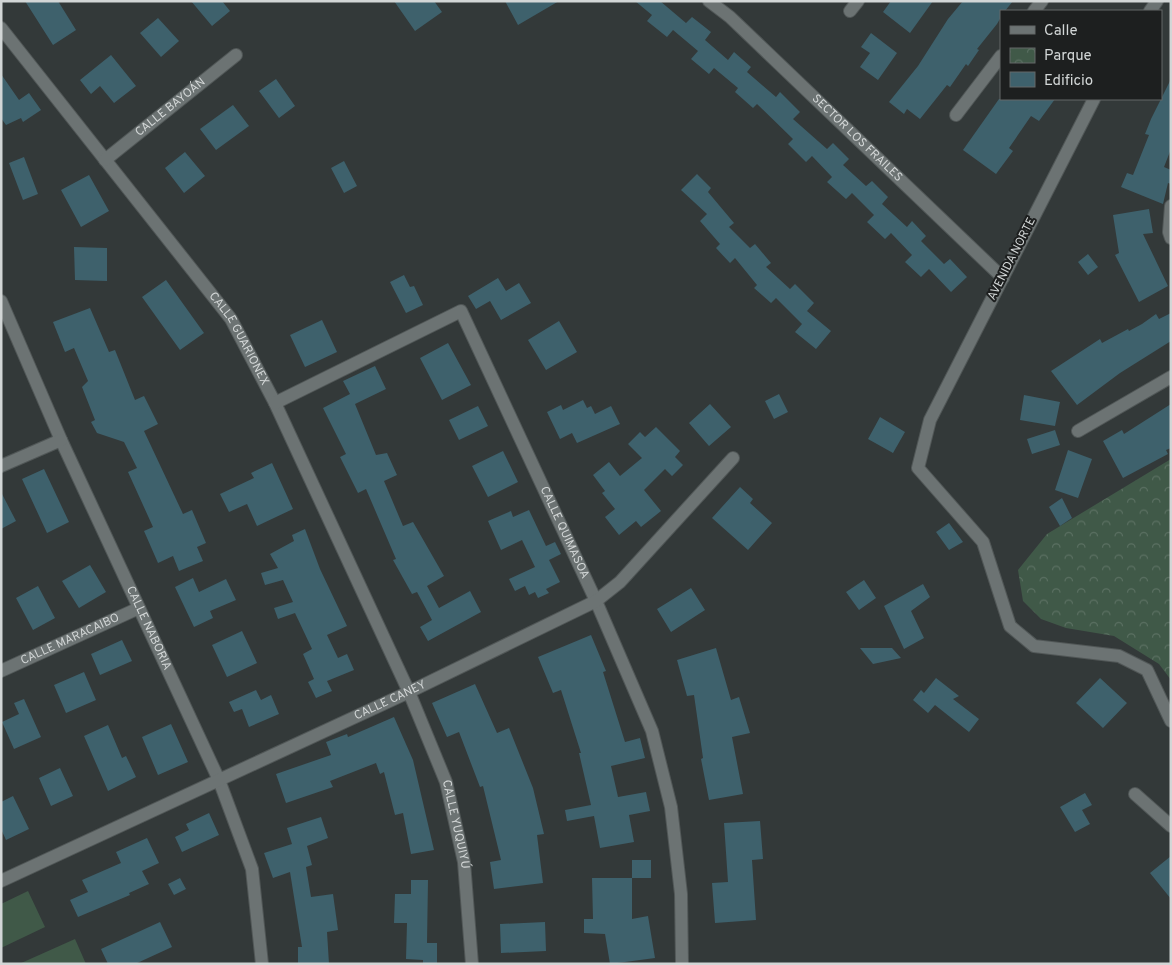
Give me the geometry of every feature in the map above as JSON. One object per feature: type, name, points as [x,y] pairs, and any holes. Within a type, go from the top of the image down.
[{"type":"street","name":"SECTOR LOS FRAILES","points":[[709,1],[730,17],[1003,278]]},
{"type":"street","name":"CALLE GUARIONEX","points":[[1,28],[231,319],[274,403],[408,692]]},
{"type":"street","name":"CALLE BAYOÁN","points":[[105,160],[236,55]]},
{"type":"street","points":[[956,116],[1000,57]]},
{"type":"street","name":"AVENIDA NORTE","points":[[1093,100],[930,420],[918,468],[983,542],[1010,626],[1034,646],[1119,656],[1147,670],[1171,721]]},
{"type":"street","points":[[1171,206],[1171,238]]},
{"type":"street","name":"CALLE NABORIA","points":[[1,301],[61,440],[219,780],[252,869],[262,964]]},
{"type":"street","name":"CALLE QUIMASOA","points":[[274,403],[461,311],[596,601],[652,730],[671,807],[681,894],[682,964]]},
{"type":"street","points":[[1078,431],[1171,377]]},
{"type":"street","points":[[1,466],[61,440]]},
{"type":"street","name":"CALLE CANEY","points":[[1,881],[408,692],[596,601],[620,582],[733,458]]},
{"type":"street","name":"CALLE MARACAIBO","points":[[1,671],[139,608]]},
{"type":"street","name":"CALLE YUQUIYÚ","points":[[408,692],[448,791],[464,862],[472,964]]},
{"type":"street","points":[[1135,794],[1171,826]]},
{"type":"green space","points":[[1171,459],[1171,680],[1159,664],[1114,636],[1066,628],[1041,619],[1023,601],[1018,570],[1047,534]]},
{"type":"green space","points":[[28,891],[45,927],[1,948],[1,904]]},
{"type":"green space","points":[[75,939],[86,964],[19,964]]},
{"type":"building","points":[[25,1],[58,1],[76,30],[53,45]]},
{"type":"building","points":[[191,1],[222,1],[230,11],[212,26]]},
{"type":"building","points":[[394,1],[434,1],[442,12],[415,31]]},
{"type":"building","points":[[505,1],[559,1],[518,25]]},
{"type":"building","points":[[635,1],[660,1],[686,23],[692,17],[711,32],[705,40],[728,60],[734,52],[751,67],[747,72],[776,97],[780,92],[800,112],[793,119],[827,149],[833,143],[849,159],[843,165],[866,186],[872,181],[888,197],[882,204],[907,227],[912,221],[926,236],[921,241],[944,264],[950,259],[967,277],[951,292],[929,269],[921,277],[905,262],[912,255],[891,233],[885,239],[867,222],[874,215],[852,193],[846,199],[827,182],[832,177],[812,156],[806,162],[788,144],[793,139],[757,104],[753,108],[735,92],[738,88],[714,68],[709,74],[691,59],[698,51],[673,30],[667,37],[647,21],[652,15]]},
{"type":"building","points":[[891,1],[933,1],[910,33],[883,12]]},
{"type":"building","points":[[963,1],[1013,1],[1006,10],[1000,10],[1000,19],[997,24],[977,49],[979,50],[968,66],[966,64],[950,87],[947,85],[920,119],[907,109],[904,114],[889,102],[918,66],[948,19]]},
{"type":"building","points":[[158,18],[179,41],[161,57],[140,33]]},
{"type":"building","points":[[871,33],[897,53],[878,80],[860,67],[870,53],[861,47]]},
{"type":"building","points":[[111,55],[136,86],[114,103],[100,86],[91,94],[80,80]]},
{"type":"building","points":[[1,74],[19,100],[29,93],[41,110],[23,122],[21,118],[6,125],[1,118]]},
{"type":"building","points":[[276,79],[295,106],[279,118],[259,91]]},
{"type":"building","points":[[1171,79],[1171,149],[1164,167],[1171,170],[1171,184],[1168,183],[1163,204],[1121,187],[1127,173],[1133,175],[1149,135],[1145,134]]},
{"type":"building","points":[[999,99],[1054,100],[1039,121],[1031,116],[1009,148],[1013,151],[996,174],[963,150]]},
{"type":"building","points":[[233,105],[249,126],[216,150],[200,129]]},
{"type":"building","points":[[185,152],[205,176],[184,193],[165,168]]},
{"type":"building","points":[[24,157],[38,194],[23,200],[9,163]]},
{"type":"building","points":[[344,161],[357,186],[344,193],[331,168]]},
{"type":"building","points":[[697,174],[711,188],[708,192],[734,223],[729,227],[750,248],[755,244],[771,263],[766,267],[790,289],[795,284],[814,303],[807,311],[831,331],[816,349],[795,332],[802,324],[776,298],[771,303],[754,288],[757,285],[735,258],[730,263],[716,248],[720,244],[700,221],[707,214],[681,190]]},
{"type":"building","points":[[89,175],[109,211],[81,227],[61,190]]},
{"type":"building","points":[[1149,209],[1153,233],[1143,234],[1168,286],[1139,302],[1115,255],[1119,253],[1113,215]]},
{"type":"building","points":[[74,247],[107,248],[107,281],[75,280]]},
{"type":"building","points":[[1088,254],[1098,267],[1088,275],[1078,262]]},
{"type":"building","points":[[404,275],[410,287],[414,286],[423,305],[406,313],[390,282]]},
{"type":"building","points":[[498,278],[506,291],[519,283],[531,303],[501,320],[490,301],[476,309],[468,296]]},
{"type":"building","points":[[166,280],[204,333],[180,350],[142,297]]},
{"type":"building","points":[[90,308],[109,352],[115,350],[135,400],[144,396],[158,424],[144,431],[183,514],[192,510],[206,543],[197,547],[203,561],[179,571],[173,556],[158,563],[144,531],[153,527],[128,472],[137,468],[124,442],[97,433],[91,422],[95,420],[82,387],[88,381],[74,348],[65,352],[53,322]]},
{"type":"building","points":[[1171,313],[1171,341],[1120,373],[1077,405],[1051,371],[1100,339],[1102,343],[1128,329],[1129,331],[1156,314],[1159,319]]},
{"type":"building","points":[[322,320],[337,352],[305,367],[290,335]]},
{"type":"building","points":[[559,321],[577,352],[546,370],[528,340]]},
{"type":"building","points":[[448,343],[471,385],[442,400],[420,358]]},
{"type":"building","points":[[375,366],[386,389],[355,404],[376,455],[387,453],[397,475],[384,481],[403,526],[413,522],[444,576],[427,586],[439,608],[470,591],[481,612],[428,641],[420,627],[432,620],[417,592],[412,594],[393,560],[396,559],[366,489],[358,493],[340,457],[346,454],[323,408],[350,394],[343,381]]},
{"type":"building","points":[[779,394],[788,412],[774,419],[765,401]]},
{"type":"building","points":[[1024,395],[1060,402],[1055,426],[1020,420]]},
{"type":"building","points":[[583,400],[587,408],[591,406],[595,414],[611,406],[620,424],[577,443],[572,433],[560,439],[547,412],[561,405],[563,410]]},
{"type":"building","points":[[710,404],[731,427],[709,446],[689,423]]},
{"type":"building","points":[[1171,404],[1171,448],[1166,450],[1168,454],[1123,478],[1103,441],[1122,430],[1124,434]]},
{"type":"building","points":[[478,406],[488,426],[459,440],[449,420]]},
{"type":"building","points":[[880,417],[905,432],[893,453],[868,439]]},
{"type":"building","points":[[656,427],[680,451],[675,457],[683,465],[672,476],[665,469],[644,490],[661,511],[641,527],[636,521],[619,535],[605,517],[615,509],[602,493],[605,491],[593,475],[609,462],[620,476],[642,458],[628,444],[640,432],[645,437]]},
{"type":"building","points":[[1055,430],[1060,445],[1032,454],[1027,439]]},
{"type":"building","points":[[1068,450],[1092,459],[1078,498],[1055,490]]},
{"type":"building","points":[[503,451],[518,482],[488,497],[472,466]]},
{"type":"building","points":[[272,463],[293,509],[257,526],[247,504],[229,512],[220,494],[254,478],[251,473]]},
{"type":"building","points":[[44,469],[69,522],[47,533],[22,479]]},
{"type":"building","points":[[740,487],[753,499],[750,503],[772,523],[748,550],[712,518]]},
{"type":"building","points":[[1,492],[16,521],[1,529]]},
{"type":"building","points":[[1062,498],[1072,518],[1060,526],[1049,507]]},
{"type":"building","points":[[529,510],[546,546],[555,542],[561,554],[549,560],[560,582],[546,589],[549,593],[538,598],[535,592],[529,595],[525,586],[515,591],[509,579],[535,567],[522,540],[501,550],[488,521],[511,511],[513,517]]},
{"type":"building","points":[[949,523],[963,542],[949,550],[936,532]]},
{"type":"building","points":[[305,529],[320,569],[347,626],[327,635],[338,658],[347,654],[354,670],[327,681],[332,691],[316,698],[308,682],[314,679],[303,654],[312,649],[295,613],[278,619],[274,608],[293,602],[283,580],[265,585],[261,573],[278,568],[270,554],[294,541],[292,535]]},
{"type":"building","points":[[90,565],[106,592],[79,608],[62,581]]},
{"type":"building","points":[[193,578],[199,592],[226,579],[236,600],[210,611],[213,618],[194,627],[175,587]]},
{"type":"building","points":[[864,580],[876,598],[859,610],[846,592]]},
{"type":"building","points":[[923,584],[930,597],[911,611],[924,638],[904,649],[884,606]]},
{"type":"building","points":[[38,586],[55,618],[33,630],[16,598]]},
{"type":"building","points":[[691,588],[705,610],[671,632],[657,609]]},
{"type":"building","points":[[242,631],[257,663],[227,677],[212,645]]},
{"type":"building","points":[[591,635],[606,671],[603,672],[625,742],[640,738],[645,758],[611,766],[618,797],[646,792],[650,811],[629,815],[634,842],[600,848],[594,816],[567,821],[565,810],[591,805],[579,753],[581,753],[561,690],[553,693],[538,657]]},
{"type":"building","points":[[122,640],[132,661],[100,675],[91,654]]},
{"type":"building","points":[[716,648],[731,700],[739,697],[750,733],[732,737],[743,794],[709,800],[701,759],[703,758],[694,695],[687,696],[677,660]]},
{"type":"building","points":[[860,648],[892,648],[901,658],[873,664]]},
{"type":"building","points":[[84,672],[96,700],[66,713],[54,685]]},
{"type":"building","points":[[936,678],[959,696],[953,699],[979,719],[969,732],[935,705],[928,713],[913,700],[921,690],[924,693]]},
{"type":"building","points":[[1100,678],[1127,703],[1103,728],[1076,703]]},
{"type":"building","points":[[475,684],[497,733],[509,728],[533,788],[544,834],[537,835],[543,883],[494,889],[490,862],[501,860],[483,786],[480,787],[459,732],[447,737],[432,703]]},
{"type":"building","points":[[256,690],[261,700],[271,695],[279,714],[249,727],[242,709],[234,712],[229,702]]},
{"type":"building","points":[[24,699],[41,737],[14,749],[2,722],[19,714],[14,703]]},
{"type":"building","points":[[394,717],[413,760],[434,850],[411,854],[403,813],[395,815],[384,772],[380,774],[376,763],[330,781],[333,787],[286,803],[276,774],[331,755],[326,742],[347,734],[348,737]]},
{"type":"building","points":[[171,724],[188,762],[158,775],[142,737]]},
{"type":"building","points":[[108,725],[122,758],[126,756],[136,777],[108,791],[84,736]]},
{"type":"building","points":[[60,768],[73,796],[51,806],[39,778]]},
{"type":"building","points":[[1085,793],[1092,805],[1082,810],[1090,824],[1075,832],[1060,807]]},
{"type":"building","points":[[13,796],[29,829],[6,840],[1,829],[1,802]]},
{"type":"building","points":[[209,813],[219,835],[182,852],[175,837],[189,830],[186,824]]},
{"type":"building","points":[[321,817],[328,838],[307,846],[312,865],[306,867],[311,897],[333,894],[338,930],[327,932],[329,964],[298,964],[298,947],[302,947],[290,872],[273,878],[264,853],[292,844],[287,828]]},
{"type":"building","points":[[760,821],[763,859],[752,860],[756,920],[715,923],[712,883],[728,882],[724,823]]},
{"type":"building","points":[[147,838],[159,863],[142,871],[149,884],[129,893],[130,895],[78,917],[70,900],[88,892],[82,880],[121,863],[116,852]]},
{"type":"building","points":[[1171,856],[1171,899],[1150,873]]},
{"type":"building","points":[[632,860],[651,860],[651,878],[632,878]]},
{"type":"building","points":[[180,878],[186,889],[174,895],[168,884]]},
{"type":"building","points":[[592,878],[632,878],[632,919],[648,916],[655,958],[610,964],[605,934],[584,933],[584,919],[593,919]]},
{"type":"building","points":[[411,880],[428,880],[427,943],[437,943],[437,964],[423,964],[423,960],[406,959],[407,923],[394,923],[395,894],[411,894]]},
{"type":"building","points":[[160,922],[172,947],[135,964],[108,964],[101,949]]},
{"type":"building","points":[[545,922],[546,951],[501,953],[500,924]]}]
